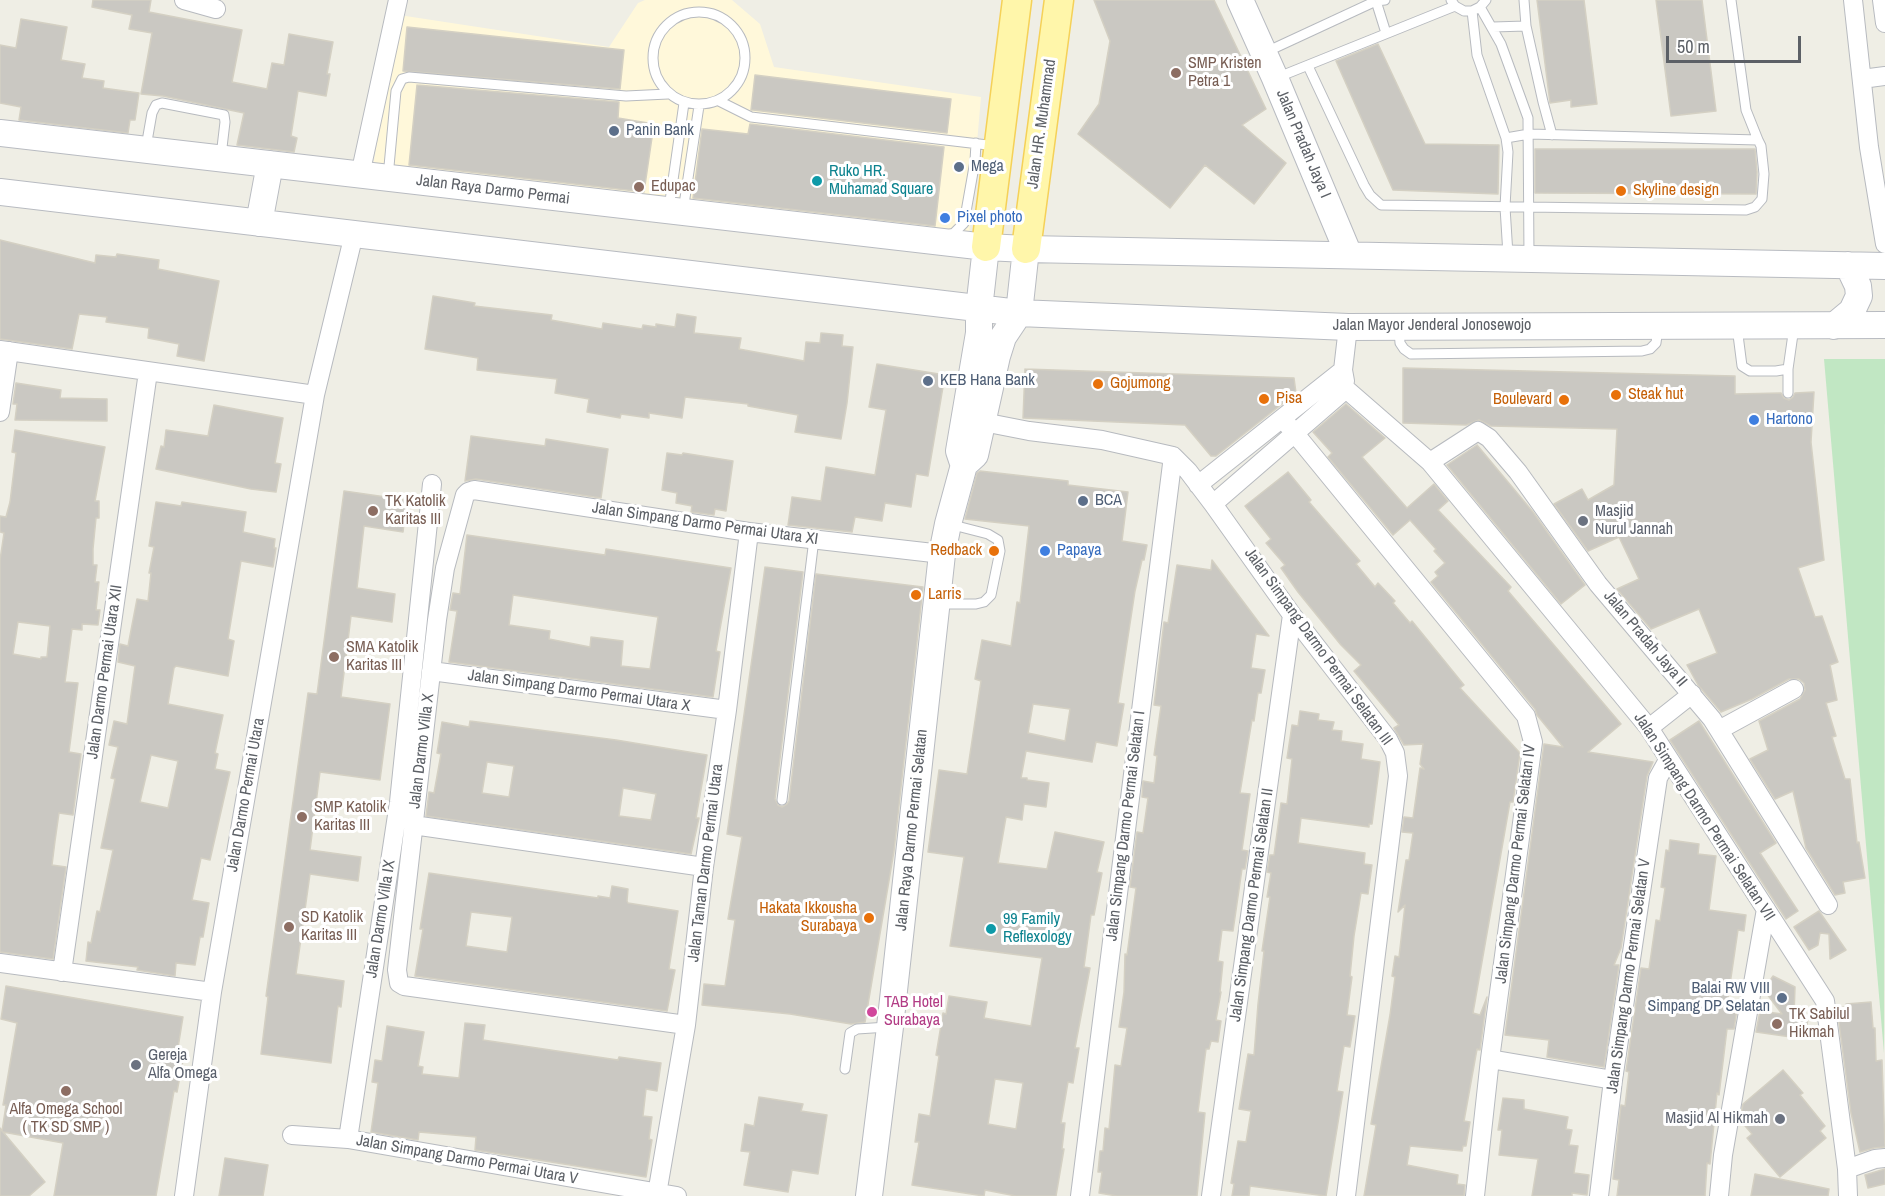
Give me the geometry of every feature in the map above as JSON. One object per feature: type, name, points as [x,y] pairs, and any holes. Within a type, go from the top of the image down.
[{"type":"main road","points":[[986,247],[987,145],[1017,0]]},
{"type":"main road","name":"Jalan HR. Muhammad","points":[[1026,249],[1059,0]]},
{"type":"street","points":[[184,0],[216,9]]},
{"type":"street","points":[[360,175],[398,0]]},
{"type":"street","name":"Jalan Pradah Jaya I","points":[[1240,0],[1349,255]]},
{"type":"street","points":[[1853,0],[1862,79],[1880,186],[1885,244]]},
{"type":"street","points":[[1882,0],[1885,24]]},
{"type":"street","points":[[1862,79],[1885,76]]},
{"type":"street","name":"Jalan Raya Darmo Permai","points":[[0,133],[360,175],[389,172],[986,247]]},
{"type":"street","points":[[259,223],[270,164]]},
{"type":"street","points":[[0,192],[979,309]]},
{"type":"street","name":"Jalan Darmo Permai Utara","points":[[184,1196],[212,992],[315,395],[354,234]]},
{"type":"street","points":[[986,247],[1885,266]]},
{"type":"street","name":"Jalan Raya Darmo Permai Selatan","points":[[964,465],[959,451],[979,333],[979,309],[986,247]]},
{"type":"street","points":[[1019,313],[1026,249]]},
{"type":"street","points":[[1834,326],[1852,311],[1859,296],[1858,286],[1848,265]]},
{"type":"street","name":"Jalan Mayor Jenderal Jonosewojo","points":[[979,309],[1019,313],[1348,327],[1885,325]]},
{"type":"street","name":"Jalan Raya Darmo Permai Selatan","points":[[869,1196],[891,1027],[942,554],[964,465],[975,455],[996,356],[1003,337],[1019,313]]},
{"type":"street","points":[[1212,504],[1346,389],[1343,370],[1348,327]]},
{"type":"street","points":[[0,412],[4,351],[315,395]]},
{"type":"street","points":[[1198,485],[1343,370]]},
{"type":"street","name":"Jalan Darmo Permai Utara XII","points":[[62,972],[148,372]]},
{"type":"street","name":"Jalan Simpang Darmo Permai Selatan VII","points":[[1346,389],[1430,462],[1649,728],[1825,1001],[1847,1169],[1848,1196]]},
{"type":"street","name":"Jalan Simpang Darmo Permai Selatan IV","points":[[1283,419],[1527,716],[1533,742],[1490,1059],[1475,1196]]},
{"type":"street","points":[[983,422],[1029,431],[1102,440],[1173,456]]},
{"type":"street","name":"Jalan Pradah Jaya II","points":[[1430,462],[1478,431],[1484,433],[1518,472],[1598,584],[1692,694],[1719,730],[1828,905]]},
{"type":"street","name":"Jalan Simpang Darmo Permai Selatan III","points":[[1173,456],[1198,485],[1292,615],[1388,739],[1395,753],[1398,776],[1346,1196]]},
{"type":"street","name":"Jalan Simpang Darmo Permai Selatan I","points":[[1080,1196],[1173,456]]},
{"type":"street","name":"Jalan Darmo Villa IX","points":[[348,1139],[399,802],[432,484]]},
{"type":"street","name":"Jalan Simpang Darmo Permai Utara XI","points":[[468,492],[474,490],[749,532],[942,554]]},
{"type":"street","name":"Jalan Darmo Villa X","points":[[468,492],[465,495],[445,568],[396,978],[404,986],[686,1025]]},
{"type":"street","name":"Jalan Taman Darmo Permai Utara","points":[[657,1194],[686,1025],[704,867],[727,710],[749,532]]},
{"type":"street","name":"Jalan Simpang Darmo Permai Selatan II","points":[[1211,1196],[1292,615]]},
{"type":"street","name":"Jalan Simpang Darmo Permai Utara X","points":[[431,671],[727,710]]},
{"type":"street","points":[[1719,730],[1794,689]]},
{"type":"street","points":[[1649,728],[1692,694]]},
{"type":"street","name":"Jalan Simpang Darmo Permai Selatan V","points":[[1599,1196],[1613,1080],[1658,778],[1668,760]]},
{"type":"street","points":[[413,825],[704,867]]},
{"type":"street","points":[[1719,1196],[1723,1155],[1766,909]]},
{"type":"street","points":[[0,963],[212,992]]},
{"type":"street","points":[[1490,1059],[1613,1080]]},
{"type":"street","name":"Jalan Simpang Darmo Permai Utara V","points":[[292,1135],[348,1139],[676,1196]]},
{"type":"street","points":[[1847,1169],[1875,1159],[1885,1158]]},
{"type":"lane","points":[[1524,0],[1526,26],[1552,135]]},
{"type":"lane","points":[[1308,66],[1364,185],[1370,195],[1381,205],[1746,210],[1755,207],[1762,199],[1764,174],[1761,146],[1746,110],[1731,0]]},
{"type":"lane","points":[[1264,53],[1381,1],[1386,33]]},
{"type":"lane","points":[[1275,78],[1453,3],[1464,11],[1479,6]]},
{"type":"lane","points":[[1479,6],[1493,27],[1528,118],[1530,208],[1519,259]]},
{"type":"lane","points":[[1479,6],[1477,55],[1506,138],[1508,152],[1505,207],[1519,259]]},
{"type":"lane","points":[[692,11],[701,12],[718,15],[739,32],[746,58],[739,84],[718,101],[699,106],[684,103],[668,94],[653,71],[653,44],[667,22],[692,11]]},
{"type":"lane","points":[[1493,27],[1526,26]]},
{"type":"lane","points":[[389,172],[396,91],[402,79],[409,77],[626,96],[668,94]]},
{"type":"lane","points":[[718,101],[751,117],[987,145]]},
{"type":"lane","points":[[146,150],[152,113],[156,105],[162,103],[224,115],[221,159]]},
{"type":"lane","points":[[676,208],[684,103]]},
{"type":"lane","points":[[676,208],[699,106]]},
{"type":"lane","points":[[1506,138],[1530,134],[1758,140]]},
{"type":"lane","points":[[676,208],[940,237],[954,232],[964,223],[975,161],[987,145]]},
{"type":"lane","points":[[1737,325],[1740,360],[1743,366],[1750,371],[1788,369]]},
{"type":"lane","points":[[1788,393],[1788,369],[1794,325]]},
{"type":"lane","points":[[937,604],[984,602],[991,595],[1000,551],[998,540],[988,534],[948,524]]},
{"type":"lane","points":[[782,800],[814,539]]},
{"type":"lane","points":[[845,1069],[850,1034],[857,1029],[891,1027]]},
{"type":"shaded area","points":[[645,0],[732,0],[760,24],[774,67],[981,97],[968,246],[371,178],[399,15],[609,47],[638,3]]},
{"type":"green space","points":[[1824,359],[1885,359],[1884,1053]]},
{"type":"building","points":[[93,0],[151,0],[149,12],[242,30],[232,82],[267,89],[272,63],[284,65],[289,34],[333,42],[327,74],[330,74],[326,96],[298,91],[291,136],[297,138],[294,152],[237,145],[244,113],[163,96],[141,94],[152,33],[129,29],[132,15],[92,7]]},
{"type":"building","name":"SMP Kristen Petra 1","points":[[1094,0],[1214,0],[1266,109],[1242,125],[1286,163],[1254,204],[1205,165],[1170,208],[1078,134],[1099,104],[1110,41]]},
{"type":"building","points":[[1537,0],[1584,0],[1597,104],[1571,107],[1571,100],[1550,103]]},
{"type":"building","points":[[1656,0],[1702,0],[1716,111],[1671,116]]},
{"type":"building","points":[[21,19],[67,27],[61,60],[85,64],[82,78],[104,81],[103,88],[139,93],[135,120],[130,120],[128,133],[19,120],[21,107],[0,103],[0,45],[16,48]]},
{"type":"building","points":[[407,27],[624,50],[620,89],[403,71]]},
{"type":"building","points":[[1378,44],[1425,144],[1499,145],[1498,194],[1393,190],[1336,61]]},
{"type":"building","points":[[755,75],[951,99],[947,133],[751,110]]},
{"type":"building","points":[[417,85],[619,102],[618,118],[654,124],[644,192],[409,165]]},
{"type":"building","name":"Ruko HR. Muhamad Square","points":[[750,124],[944,147],[935,226],[693,198],[702,129],[748,134]]},
{"type":"building","points":[[1535,149],[1755,149],[1756,194],[1535,193]]},
{"type":"building","points":[[0,240],[95,263],[96,255],[116,257],[117,254],[159,260],[158,269],[219,281],[204,361],[177,356],[179,344],[148,338],[149,328],[106,322],[107,317],[79,314],[72,349],[0,339]]},
{"type":"building","points":[[433,296],[475,303],[474,306],[552,315],[551,320],[602,329],[603,323],[642,329],[643,325],[656,327],[656,324],[675,327],[677,314],[696,317],[694,333],[741,338],[739,349],[804,361],[806,342],[820,343],[821,333],[843,335],[842,346],[853,347],[841,439],[795,432],[798,415],[748,406],[748,404],[685,397],[682,418],[649,413],[649,418],[621,414],[620,418],[587,412],[589,399],[555,393],[557,379],[477,370],[478,358],[425,349]]},
{"type":"building","points":[[877,364],[945,375],[928,476],[916,474],[911,507],[885,503],[882,521],[855,517],[852,532],[788,525],[792,497],[821,501],[826,467],[875,475],[886,410],[869,407]]},
{"type":"building","points":[[1403,368],[1735,376],[1735,394],[1781,393],[1789,400],[1795,393],[1814,392],[1811,442],[1824,560],[1798,568],[1815,617],[1822,616],[1838,662],[1830,665],[1837,700],[1826,703],[1836,736],[1832,737],[1845,779],[1850,779],[1857,843],[1859,842],[1865,878],[1843,882],[1845,893],[1835,895],[1806,848],[1793,791],[1775,799],[1750,759],[1768,750],[1759,721],[1800,699],[1805,690],[1804,683],[1799,679],[1789,679],[1752,699],[1721,712],[1698,685],[1687,665],[1717,653],[1699,609],[1651,629],[1617,589],[1639,579],[1619,537],[1588,551],[1554,504],[1582,489],[1588,500],[1614,485],[1617,429],[1491,426],[1479,420],[1466,425],[1403,423]]},
{"type":"building","points":[[1025,369],[1294,378],[1296,393],[1216,456],[1211,456],[1185,425],[1023,418]]},
{"type":"building","points":[[16,383],[61,390],[60,398],[107,399],[107,421],[15,420],[17,404],[13,404]]},
{"type":"building","points":[[1346,404],[1385,438],[1362,457],[1407,508],[1434,484],[1448,501],[1438,510],[1511,587],[1508,591],[1621,724],[1588,752],[1653,762],[1647,776],[1621,948],[1614,965],[1619,965],[1604,1067],[1547,1057],[1549,1040],[1505,1035],[1544,744],[1563,747],[1537,715],[1535,709],[1431,582],[1438,576],[1435,572],[1445,563],[1434,551],[1436,549],[1410,520],[1393,535],[1328,457],[1332,453],[1313,432]]},
{"type":"building","points":[[214,405],[283,418],[275,463],[281,464],[276,492],[156,469],[161,446],[164,447],[166,430],[208,436]]},
{"type":"building","points":[[15,430],[105,447],[95,501],[99,501],[99,518],[96,518],[93,549],[93,565],[97,565],[95,582],[99,582],[96,610],[100,610],[98,625],[82,624],[82,630],[72,629],[65,682],[78,683],[69,752],[81,754],[73,815],[59,813],[55,841],[52,865],[66,867],[53,959],[0,952],[0,560],[4,533],[0,532],[0,516],[6,517],[10,502],[16,453],[12,452]],"holes":[[[18,622],[50,626],[47,657],[41,657],[41,659],[13,654]]]},
{"type":"building","points":[[471,436],[545,446],[546,439],[608,449],[601,498],[476,479],[465,481]]},
{"type":"building","points":[[1477,445],[1533,512],[1585,585],[1561,604],[1447,465]]},
{"type":"building","points":[[667,453],[682,455],[683,453],[733,461],[726,511],[715,509],[714,515],[691,512],[692,506],[676,503],[677,493],[662,490]]},
{"type":"building","points":[[980,471],[1068,481],[1068,485],[1128,492],[1122,541],[1147,545],[1135,591],[1118,703],[1124,704],[1117,746],[1096,742],[1092,762],[1026,751],[1021,778],[1049,783],[1046,807],[1024,804],[1022,820],[1006,817],[998,863],[1047,869],[1055,832],[1104,842],[1097,872],[1102,873],[1094,915],[1091,915],[1084,967],[1090,968],[1075,1048],[1079,1048],[1073,1083],[1068,1082],[1061,1123],[1065,1123],[1062,1149],[1064,1149],[1056,1196],[1016,1196],[985,1190],[984,1196],[912,1185],[919,1142],[915,1142],[919,1114],[930,1116],[939,1056],[936,1055],[943,1013],[946,1014],[949,996],[987,1002],[984,1018],[1031,1026],[1042,958],[950,946],[964,857],[928,852],[939,770],[967,774],[981,681],[975,679],[982,640],[1011,646],[1017,602],[1020,603],[1029,526],[965,519],[977,473]],"holes":[[[1033,704],[1070,709],[1065,741],[1028,733]],[[995,1079],[1023,1083],[1016,1129],[988,1124]]]},
{"type":"building","points":[[1288,472],[1311,500],[1309,502],[1360,561],[1356,564],[1375,587],[1378,583],[1395,601],[1393,603],[1410,623],[1412,621],[1464,685],[1460,688],[1520,753],[1513,802],[1510,802],[1473,1013],[1480,1015],[1487,997],[1480,1050],[1477,1049],[1464,1121],[1470,1122],[1466,1146],[1463,1146],[1462,1151],[1410,1146],[1407,1165],[1458,1175],[1457,1184],[1465,1185],[1464,1196],[1364,1196],[1376,1125],[1371,1124],[1390,1015],[1395,956],[1399,957],[1405,905],[1398,912],[1406,860],[1409,860],[1413,833],[1402,832],[1404,817],[1413,818],[1420,768],[1424,769],[1420,764],[1423,744],[1404,745],[1394,728],[1399,725],[1354,671],[1361,665],[1341,645],[1298,592],[1281,568],[1285,565],[1266,543],[1271,539],[1245,506]]},
{"type":"building","points":[[344,491],[407,500],[403,532],[364,526],[357,588],[395,594],[392,622],[351,616],[341,697],[390,704],[380,780],[320,772],[310,850],[361,857],[358,881],[310,874],[296,974],[344,981],[341,1007],[338,1006],[331,1063],[261,1054],[268,997],[266,996],[308,693],[317,694]]},
{"type":"building","points":[[156,502],[181,506],[182,502],[246,512],[243,532],[275,539],[274,548],[276,548],[273,567],[241,561],[228,639],[234,641],[228,676],[176,666],[174,668],[168,704],[223,715],[215,753],[218,754],[215,769],[230,772],[210,860],[201,858],[192,900],[209,903],[203,937],[200,937],[195,965],[176,963],[175,976],[137,970],[138,967],[86,961],[88,942],[91,943],[97,911],[100,912],[113,850],[101,848],[115,779],[111,778],[118,747],[109,745],[114,721],[127,724],[135,666],[118,662],[120,644],[128,646],[137,599],[148,601],[151,573],[149,573],[154,547],[149,546]],"holes":[[[151,755],[178,761],[168,808],[140,802]]]},
{"type":"building","points":[[467,535],[605,555],[606,549],[731,568],[716,651],[720,652],[713,697],[449,662],[457,611],[450,610],[453,593],[460,594]],"holes":[[[513,595],[658,617],[650,669],[621,666],[623,641],[591,637],[590,647],[549,639],[550,631],[509,625]]]},
{"type":"building","points":[[1212,560],[1269,636],[1256,634],[1251,668],[1265,670],[1261,693],[1258,693],[1254,721],[1252,720],[1240,793],[1250,794],[1242,850],[1248,851],[1245,869],[1242,869],[1233,931],[1222,930],[1218,961],[1223,962],[1221,992],[1216,1020],[1221,1021],[1218,1042],[1211,1041],[1209,1049],[1206,1049],[1198,1112],[1205,1113],[1197,1196],[1117,1196],[1099,1193],[1102,1172],[1098,1172],[1105,1128],[1109,1129],[1115,1065],[1121,1066],[1127,1028],[1119,1027],[1124,992],[1125,954],[1127,955],[1136,888],[1130,887],[1137,832],[1143,833],[1148,798],[1142,797],[1143,781],[1154,783],[1157,756],[1154,755],[1161,706],[1154,705],[1164,622],[1168,623],[1177,565],[1211,570]]},
{"type":"building","points":[[765,567],[803,572],[775,799],[782,807],[789,801],[816,574],[923,587],[894,851],[865,1022],[851,1024],[790,1014],[702,1005],[704,984],[725,986],[735,920],[728,919],[742,837],[727,834]]},
{"type":"building","points":[[1300,711],[1319,714],[1318,720],[1334,722],[1332,730],[1342,731],[1341,741],[1363,744],[1361,759],[1380,762],[1372,824],[1369,824],[1369,827],[1301,818],[1298,843],[1365,853],[1364,864],[1372,865],[1368,894],[1361,893],[1354,936],[1347,1015],[1355,1016],[1350,1047],[1344,1046],[1337,1091],[1343,1092],[1326,1196],[1250,1186],[1249,1196],[1232,1196],[1234,1184],[1231,1183],[1238,1141],[1246,1142],[1251,1111],[1239,1109],[1248,1054],[1254,1055],[1264,951],[1262,951],[1270,897],[1267,897],[1271,873],[1267,872],[1270,855],[1274,855],[1281,803],[1287,804],[1292,759],[1287,758],[1292,725],[1298,726]]},
{"type":"building","points":[[470,721],[616,740],[707,755],[696,818],[699,818],[691,854],[426,816],[429,792],[434,793],[441,754],[437,753],[442,722],[469,727]],"holes":[[[487,762],[514,766],[509,797],[482,793]],[[623,788],[656,794],[651,820],[619,816]]]},
{"type":"building","points":[[1699,721],[1776,843],[1760,853],[1798,911],[1786,919],[1670,740]]},
{"type":"building","points":[[1670,840],[1699,844],[1698,854],[1716,856],[1709,910],[1746,915],[1744,931],[1738,930],[1728,998],[1730,998],[1729,1007],[1737,1009],[1734,1029],[1727,1029],[1719,1095],[1717,1093],[1710,1164],[1707,1163],[1705,1196],[1617,1196],[1619,1180],[1613,1179],[1621,1105],[1625,1106],[1629,1072],[1626,1071],[1641,968],[1649,969],[1656,920],[1660,921],[1665,888],[1661,887],[1666,850],[1669,851]]},
{"type":"building","points":[[429,873],[598,898],[598,896],[610,898],[612,886],[628,889],[628,903],[678,911],[669,969],[675,970],[667,1011],[415,976],[423,929],[420,929]],"holes":[[[471,912],[512,917],[507,952],[466,946]]]},
{"type":"building","points":[[1819,911],[1846,950],[1830,959],[1829,934],[1820,933],[1818,945],[1809,950],[1794,927]]},
{"type":"building","points":[[1773,976],[1795,987],[1794,1016],[1808,1018],[1805,1039],[1756,1032],[1760,1011],[1782,1014],[1764,990]]},
{"type":"building","name":"Alfa Omega School ( TK SD SMP )","points":[[6,986],[183,1017],[177,1054],[184,1055],[177,1092],[174,1091],[156,1196],[54,1196],[63,1143],[3,1132],[45,1182],[29,1196],[0,1196],[0,1128],[2,1131],[6,1105],[3,1105],[17,1023],[1,1019]]},
{"type":"building","points":[[1871,1002],[1876,1061],[1882,1060],[1885,1147],[1860,1152],[1851,1113],[1837,1008],[1846,1007],[1846,1004]]},
{"type":"building","points":[[465,1023],[485,1025],[483,1040],[618,1060],[619,1057],[661,1063],[657,1091],[646,1089],[643,1116],[652,1117],[649,1139],[652,1140],[646,1177],[475,1150],[476,1137],[419,1132],[418,1140],[371,1132],[378,1083],[372,1082],[375,1060],[382,1061],[387,1026],[424,1032],[418,1066],[423,1067],[422,1074],[459,1078]]},
{"type":"building","name":"Masjid Al Hikmah","points":[[1783,1070],[1803,1093],[1800,1095],[1825,1126],[1820,1131],[1826,1138],[1780,1177],[1747,1138],[1752,1134],[1740,1120],[1743,1104]]},
{"type":"building","points":[[759,1097],[803,1104],[801,1111],[827,1115],[818,1174],[792,1170],[788,1192],[744,1185],[750,1152],[741,1151],[745,1124],[754,1126]]},
{"type":"building","points":[[1503,1098],[1524,1100],[1524,1109],[1568,1117],[1566,1129],[1572,1130],[1569,1145],[1578,1146],[1574,1173],[1589,1175],[1587,1195],[1572,1193],[1572,1196],[1532,1196],[1538,1159],[1499,1155],[1502,1130],[1498,1130]]},
{"type":"building","points":[[225,1158],[268,1165],[263,1196],[219,1196]]},
{"type":"building","points":[[1885,1169],[1885,1184],[1868,1188],[1865,1175]]},
{"type":"building","points":[[1755,1174],[1829,1189],[1828,1196],[1751,1196]]},
{"type":"place","name":"SMP Kristen Petra 1","points":[[1176,73]]},
{"type":"place","name":"Panin Bank","points":[[614,131]]},
{"type":"place","name":"Mega","points":[[959,167]]},
{"type":"place","name":"Ruko HR. Muhamad Square","points":[[817,181]]},
{"type":"place","name":"Edupac","points":[[639,187]]},
{"type":"place","name":"Skyline design","points":[[1621,191]]},
{"type":"place","name":"Pixel photo","points":[[945,218]]},
{"type":"place","name":"KEB Hana Bank","points":[[928,381]]},
{"type":"place","name":"Gojumong","points":[[1098,384]]},
{"type":"place","name":"Steak hut","points":[[1616,395]]},
{"type":"place","name":"Pisa","points":[[1264,399]]},
{"type":"place","name":"Boulevard","points":[[1564,400]]},
{"type":"place","name":"Hartono","points":[[1754,420]]},
{"type":"place","name":"BCA","points":[[1083,501]]},
{"type":"place","name":"TK Katolik Karitas III","points":[[373,511]]},
{"type":"place","name":"Masjid Nurul Jannah","points":[[1583,521]]},
{"type":"place","name":"Redback","points":[[994,551]]},
{"type":"place","name":"Papaya","points":[[1045,551]]},
{"type":"place","name":"Larris","points":[[916,595]]},
{"type":"place","name":"SMA Katolik Karitas III","points":[[334,657]]},
{"type":"place","name":"SMP Katolik Karitas III","points":[[302,817]]},
{"type":"place","name":"Hakata Ikkousha Surabaya","points":[[869,918]]},
{"type":"place","name":"SD Katolik Karitas III","points":[[289,927]]},
{"type":"place","name":"99 Family Reflexology","points":[[991,929]]},
{"type":"place","name":"Balai RW VIII Simpang DP Selatan","points":[[1782,998]]},
{"type":"place","name":"TAB Hotel Surabaya","points":[[872,1012]]},
{"type":"place","name":"TK Sabilul Hikmah","points":[[1777,1024]]},
{"type":"place","name":"Gereja Alfa Omega","points":[[136,1065]]},
{"type":"place","name":"Alfa Omega School ( TK SD SMP )","points":[[66,1091]]},
{"type":"place","name":"Masjid Al Hikmah","points":[[1780,1119]]}]
